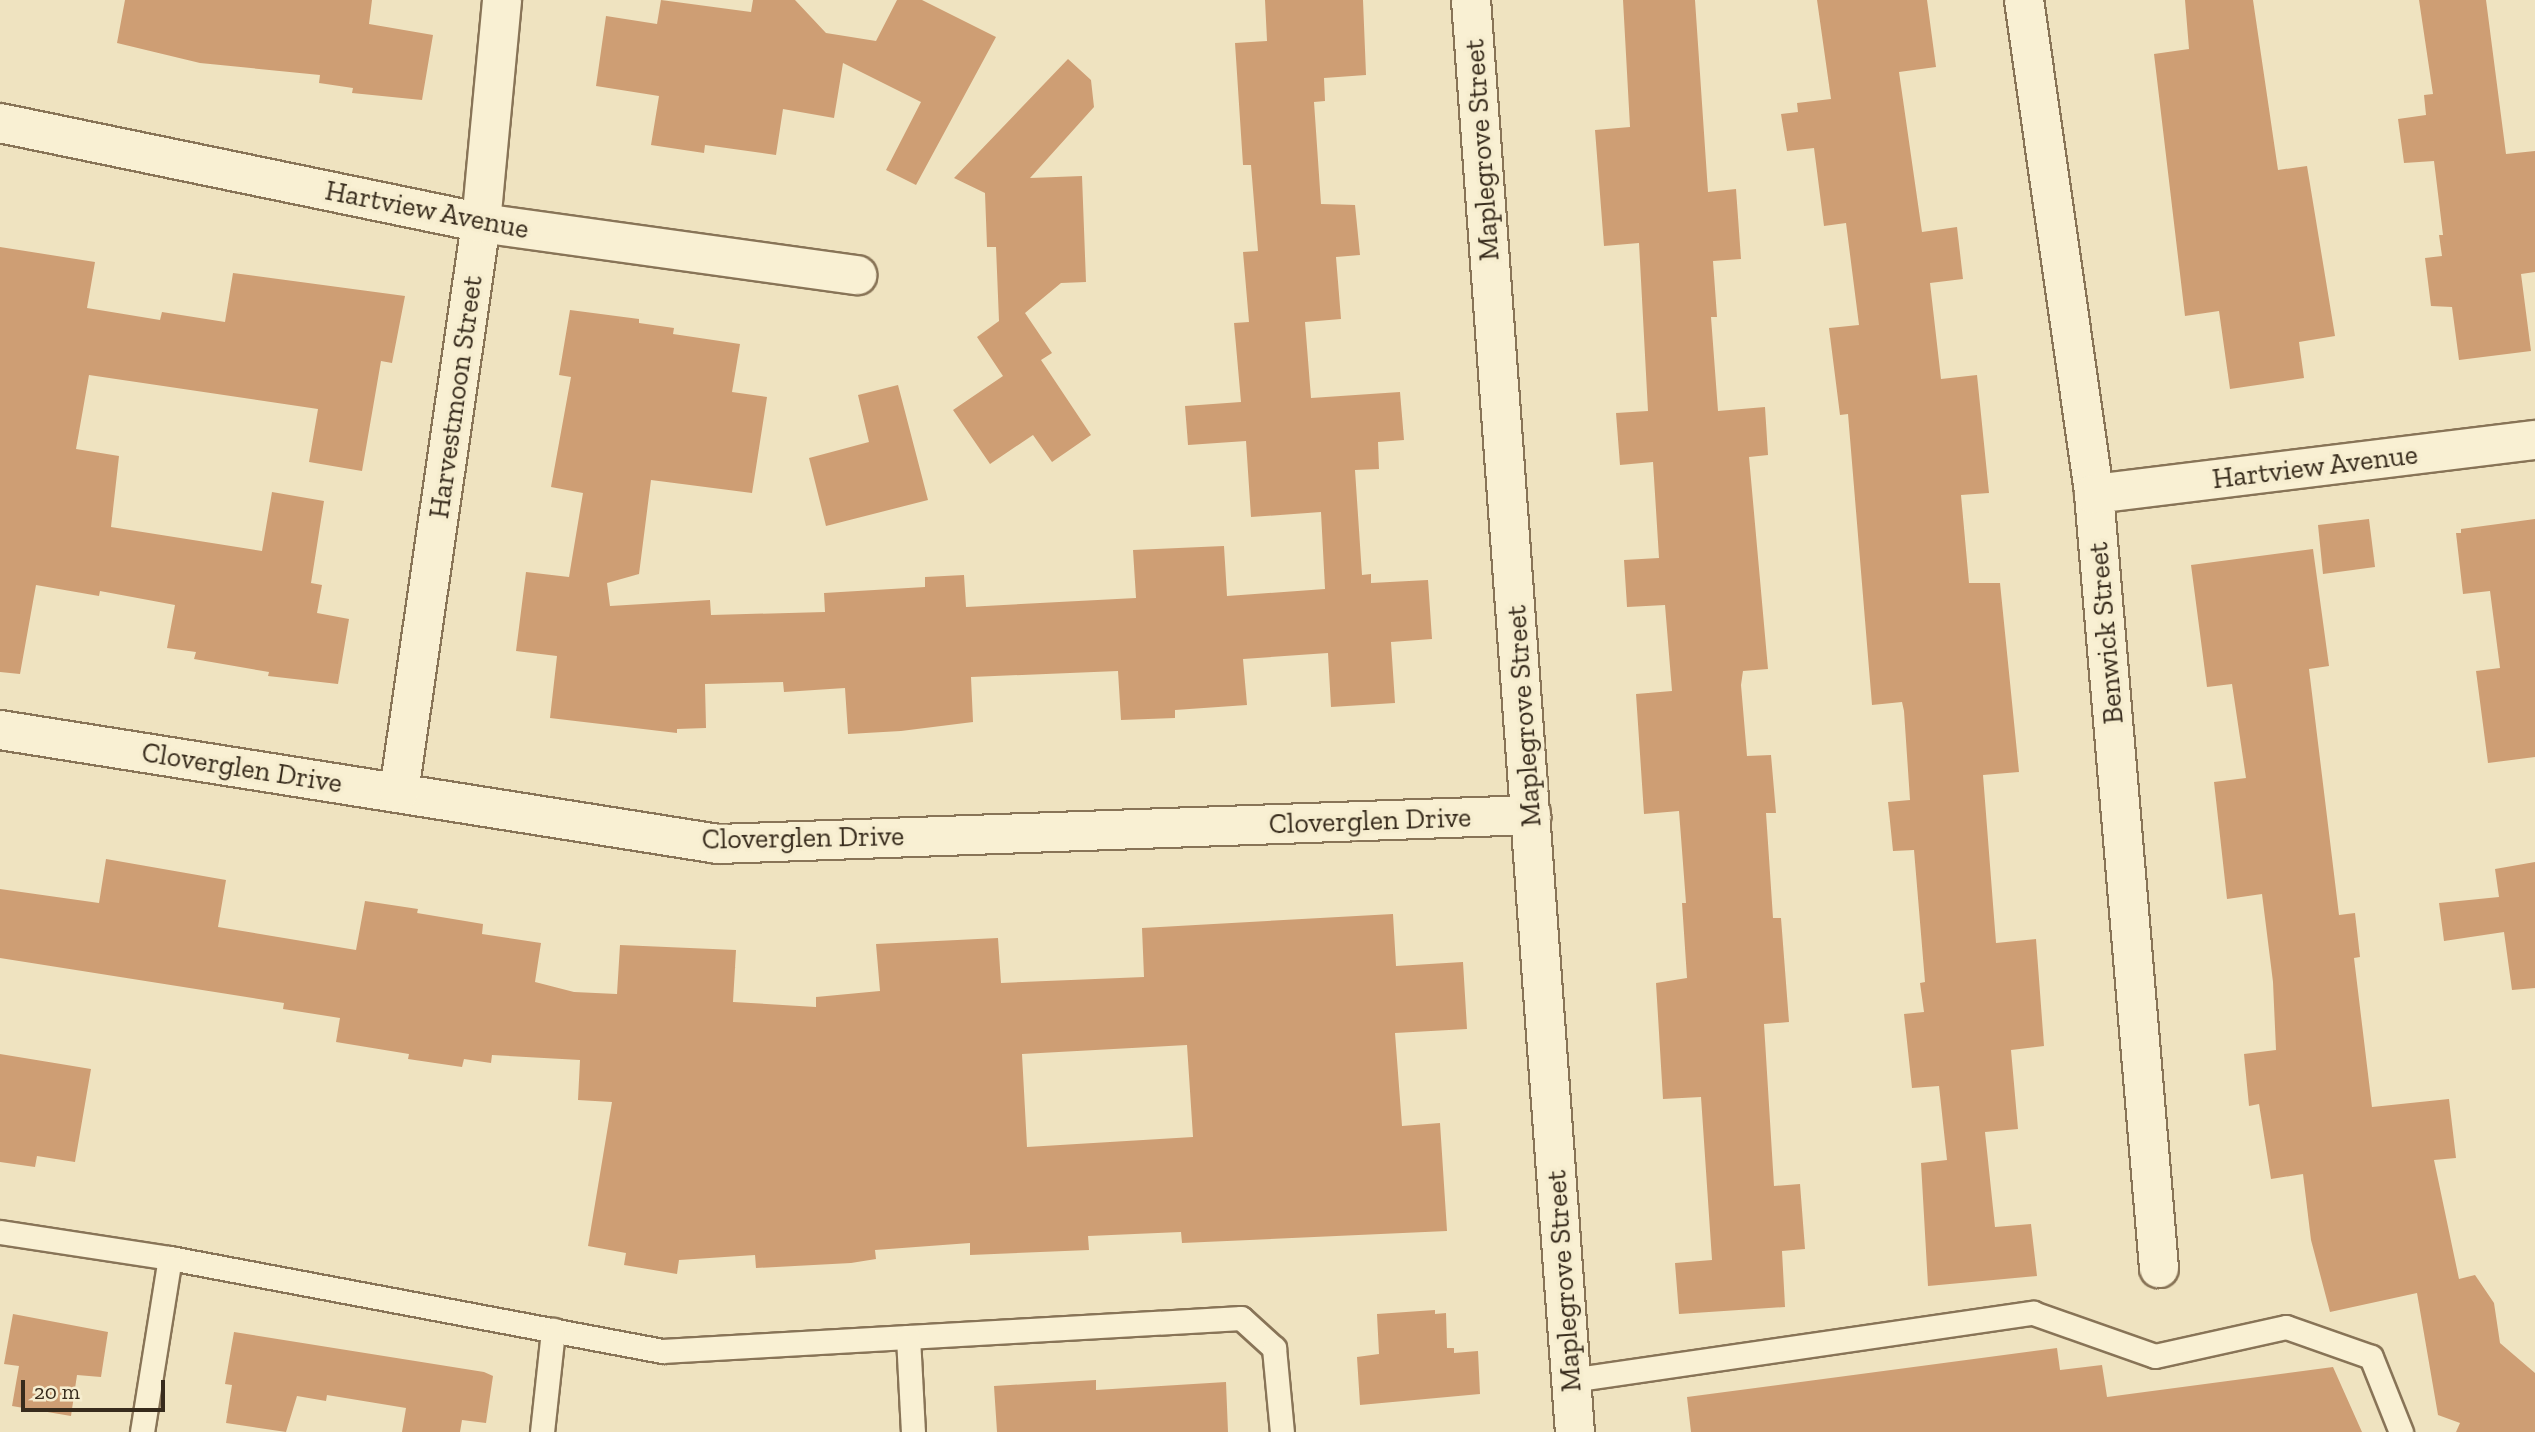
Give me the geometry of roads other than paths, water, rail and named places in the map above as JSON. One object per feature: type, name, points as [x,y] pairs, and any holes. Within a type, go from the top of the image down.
[{"type":"street","name":"Harvestmoon Street","points":[[399,792],[481,223],[502,0]]},
{"type":"street","name":"Maplegrove Street","points":[[1471,0],[1575,1432]]},
{"type":"street","name":"Benwick Street","points":[[2024,0],[2094,494],[2159,1268]]},
{"type":"street","name":"Hartview Avenue","points":[[0,123],[481,223],[857,275]]},
{"type":"street","name":"Hartview Avenue","points":[[2094,494],[2535,440]]},
{"type":"street","name":"Cloverglen Drive","points":[[0,730],[718,845],[1531,815]]},
{"type":"lane","points":[[0,1232],[170,1258],[662,1351],[1241,1318],[1274,1348],[1282,1432]]},
{"type":"lane","points":[[142,1432],[170,1258]]},
{"type":"lane","points":[[1571,1380],[2033,1313],[2155,1356],[2286,1326],[2371,1357],[2402,1432]]},
{"type":"lane","points":[[542,1432],[553,1330]]},
{"type":"lane","points":[[908,1337],[913,1432]]}]
